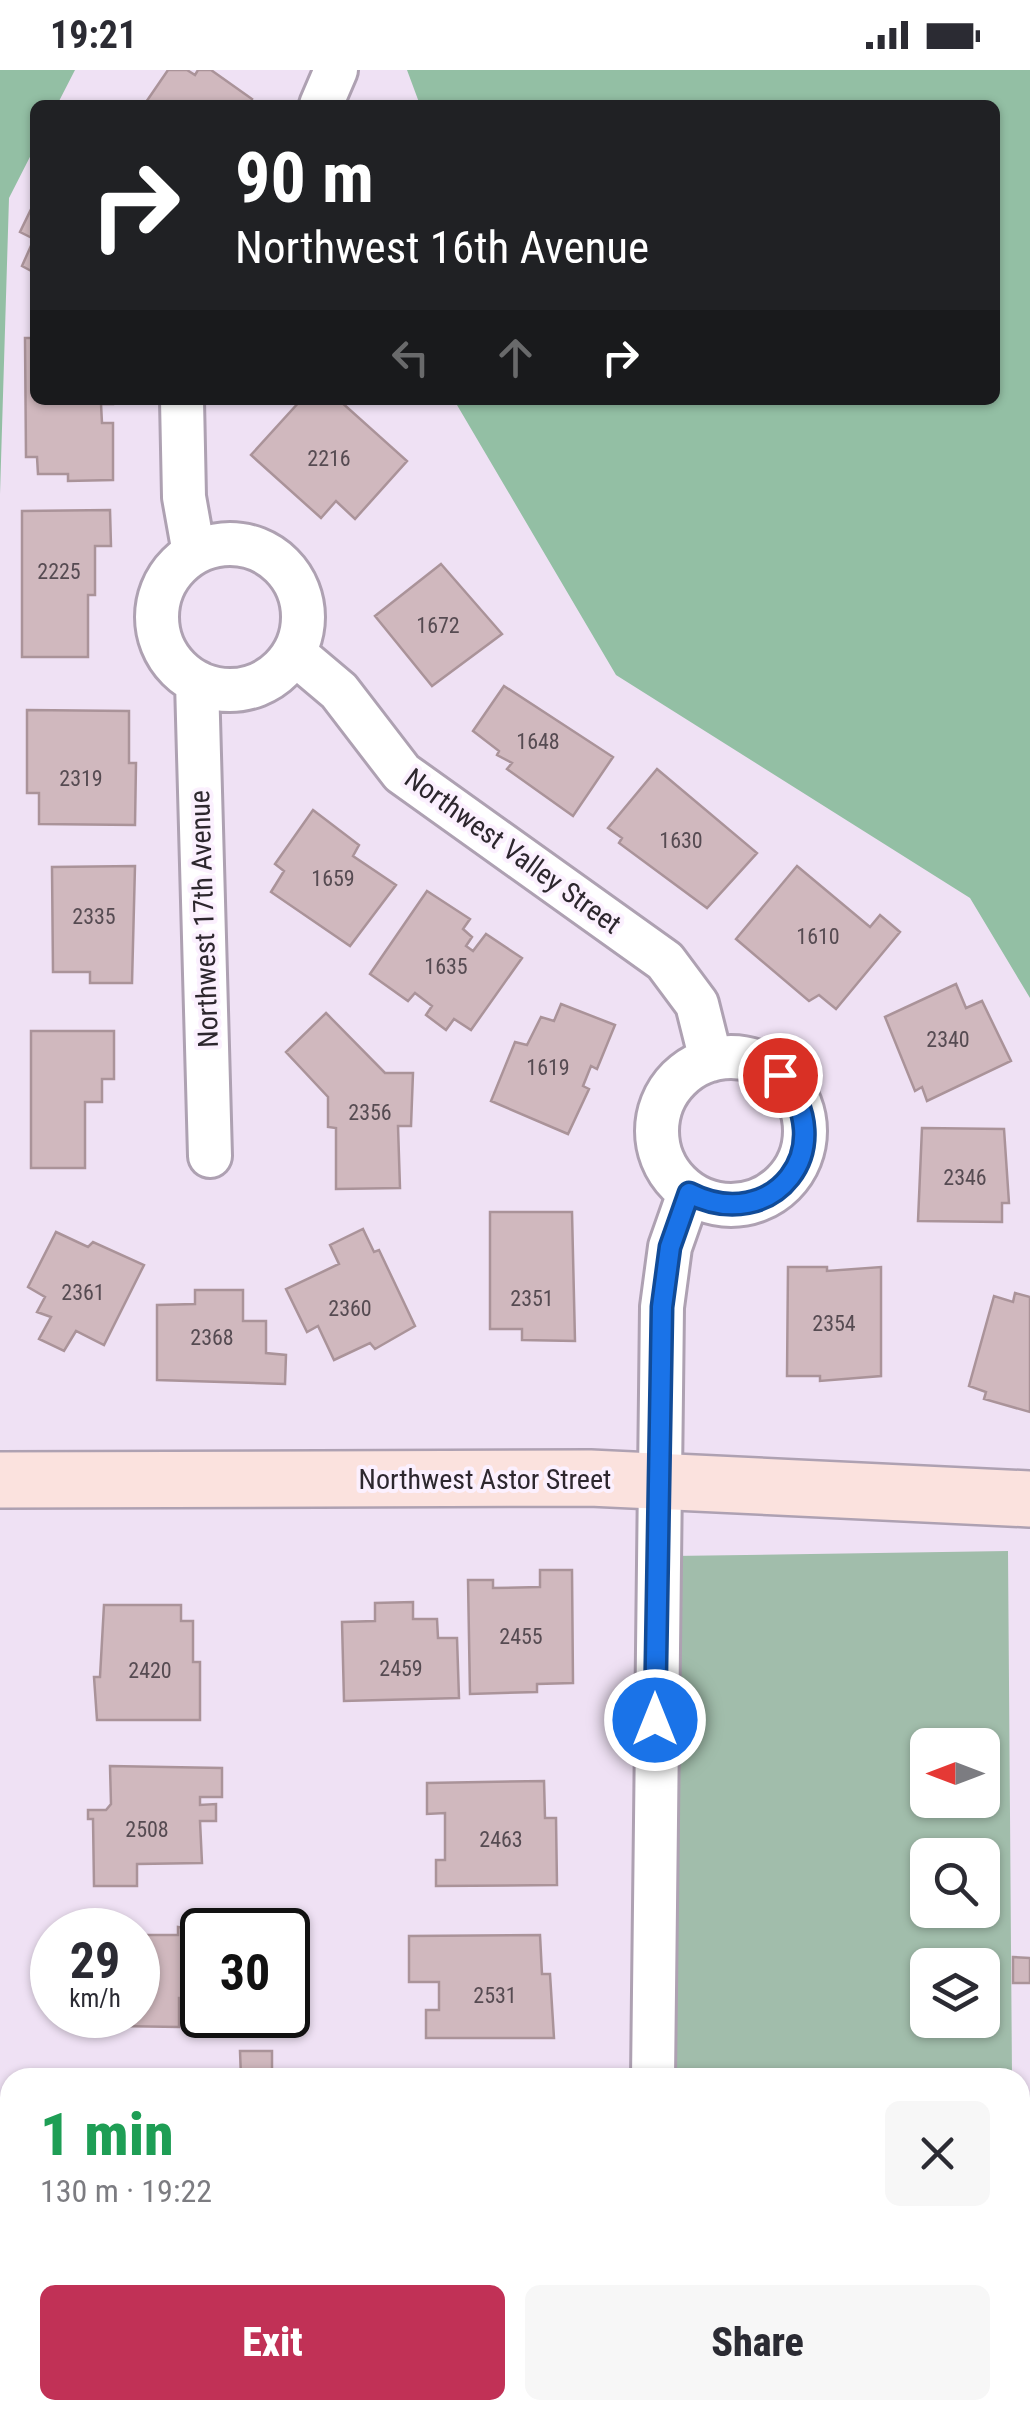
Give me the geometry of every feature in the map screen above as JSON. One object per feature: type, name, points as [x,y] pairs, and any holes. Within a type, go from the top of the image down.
[{"type":"street","points":[[323,100],[336,70]]},
{"type":"street","points":[[182,405],[184,498],[194,553]]},
{"type":"street","points":[[220,545],[246,546],[282,565],[296,588],[303,614],[294,653],[276,674],[252,687],[224,690],[197,682],[168,656],[157,619],[166,581],[194,553],[220,545]]},
{"type":"street","name":"Northwest Valley Street","points":[[294,653],[339,691],[387,757],[412,782],[664,961],[696,1004],[711,1060]]},
{"type":"street","name":"Northwest 17th Avenue","points":[[197,682],[210,1156]]},
{"type":"street","points":[[748,1059],[780,1075],[802,1106],[805,1143],[790,1177],[761,1200],[724,1205],[689,1193],[663,1160],[658,1119],[676,1082],[711,1060],[748,1059]]},
{"type":"street","points":[[653,2068],[662,1307],[670,1247],[689,1193]]},
{"type":"street","name":"Northwest Astor Street","points":[[0,1480],[590,1478],[1030,1499]]},
{"type":"green space","points":[[0,70],[75,70],[60,100],[30,100],[30,157],[9,198],[0,494]]},
{"type":"green space","points":[[407,70],[1030,70],[1030,998],[970,898],[616,675],[457,405],[1000,405],[1000,100],[418,100]]},
{"type":"green space","points":[[1008,1551],[1012,2068],[666,2068],[672,1556]]},
{"type":"building","points":[[168,70],[187,70],[195,75],[198,70],[211,70],[252,99],[251,100],[147,100]]},
{"type":"building","points":[[30,211],[30,237],[20,232]]},
{"type":"building","points":[[30,248],[30,270],[22,266]]},
{"type":"building","points":[[25,338],[30,338],[30,405],[101,405],[102,423],[113,423],[113,480],[68,481],[68,474],[38,474],[37,457],[26,457]]},
{"type":"building","points":[[296,405],[345,405],[407,461],[355,519],[336,501],[321,518],[251,455]]},
{"type":"building","points":[[110,510],[111,546],[95,546],[95,595],[88,595],[88,657],[22,657],[22,511]]},
{"type":"building","points":[[441,564],[502,634],[432,686],[375,616]]},
{"type":"building","points":[[504,686],[613,757],[573,816],[507,769],[512,763],[497,755],[499,751],[473,731]]},
{"type":"building","points":[[27,710],[129,711],[129,763],[136,763],[135,825],[39,824],[39,793],[27,793]]},
{"type":"building","points":[[657,769],[757,853],[707,908],[619,843],[622,838],[608,828]]},
{"type":"building","points":[[313,810],[359,845],[353,856],[396,885],[350,946],[271,892],[284,871],[275,864]]},
{"type":"building","points":[[135,866],[132,983],[90,983],[90,972],[53,972],[52,867]]},
{"type":"building","points":[[797,866],[870,927],[880,915],[900,932],[836,1009],[819,995],[809,1001],[736,939]]},
{"type":"building","points":[[427,891],[470,919],[463,929],[472,937],[466,946],[473,951],[486,934],[522,958],[471,1030],[454,1019],[446,1030],[426,1015],[432,1006],[415,993],[408,1001],[370,974]]},
{"type":"building","points":[[956,984],[966,1008],[982,1001],[1011,1061],[927,1101],[922,1087],[915,1091],[885,1017]]},
{"type":"building","points":[[561,1004],[615,1025],[597,1069],[591,1066],[583,1086],[589,1089],[568,1134],[491,1101],[515,1042],[527,1045],[541,1017],[554,1021]]},
{"type":"building","points":[[326,1013],[385,1073],[413,1073],[411,1126],[398,1126],[400,1188],[336,1189],[336,1128],[328,1127],[328,1097],[286,1052]]},
{"type":"building","points":[[31,1031],[114,1031],[114,1079],[102,1079],[102,1102],[85,1102],[85,1168],[31,1168]]},
{"type":"building","points":[[922,1128],[1004,1129],[1009,1203],[1002,1203],[1002,1222],[918,1221]]},
{"type":"building","points":[[490,1212],[572,1212],[575,1341],[522,1340],[522,1329],[490,1329]]},
{"type":"building","points":[[363,1229],[374,1252],[379,1250],[415,1326],[375,1349],[370,1343],[334,1360],[318,1326],[307,1332],[286,1289],[339,1264],[330,1245]]},
{"type":"building","points":[[56,1232],[88,1247],[93,1242],[144,1265],[104,1345],[76,1331],[64,1351],[39,1339],[51,1317],[37,1312],[45,1297],[28,1287]]},
{"type":"building","points":[[788,1267],[827,1267],[827,1271],[881,1267],[881,1376],[820,1381],[820,1376],[787,1376]]},
{"type":"building","points":[[195,1290],[243,1290],[243,1321],[266,1321],[266,1353],[286,1355],[285,1384],[157,1380],[157,1305],[195,1304]]},
{"type":"building","points":[[1015,1293],[1030,1297],[1030,1412],[984,1399],[986,1392],[969,1386],[994,1296],[1013,1302]]},
{"type":"building","points":[[540,1570],[572,1570],[573,1683],[537,1684],[537,1692],[470,1694],[468,1580],[493,1580],[493,1588],[540,1587]]},
{"type":"building","points":[[413,1602],[413,1619],[437,1619],[438,1638],[457,1638],[459,1698],[344,1701],[342,1622],[375,1621],[375,1603]]},
{"type":"building","points":[[104,1605],[181,1605],[181,1621],[193,1621],[193,1662],[200,1662],[200,1720],[97,1720],[94,1677],[100,1677]]},
{"type":"building","points":[[110,1766],[222,1768],[222,1797],[200,1797],[200,1805],[216,1804],[216,1821],[200,1821],[202,1863],[137,1864],[137,1886],[94,1886],[93,1819],[88,1819],[88,1810],[106,1810],[111,1804]]},
{"type":"building","points":[[544,1781],[545,1818],[556,1818],[557,1885],[436,1886],[436,1860],[445,1860],[445,1813],[427,1814],[427,1783]]},
{"type":"building","points":[[180,1927],[179,2027],[160,2027],[160,1935],[178,1935]]},
{"type":"building","points":[[540,1935],[542,1974],[550,1974],[554,2038],[426,2038],[426,2010],[439,2010],[439,1982],[409,1982],[409,1936]]},
{"type":"building","points":[[1013,1957],[1030,1958],[1030,1983],[1013,1983]]},
{"type":"building","points":[[240,2051],[272,2051],[272,2068],[241,2068]]},
{"type":"route","points":[[655,1720],[662,1307],[670,1247],[689,1193],[706,1201],[743,1205],[761,1200],[790,1177],[805,1143],[806,1124],[793,1089],[780,1075]]}]
